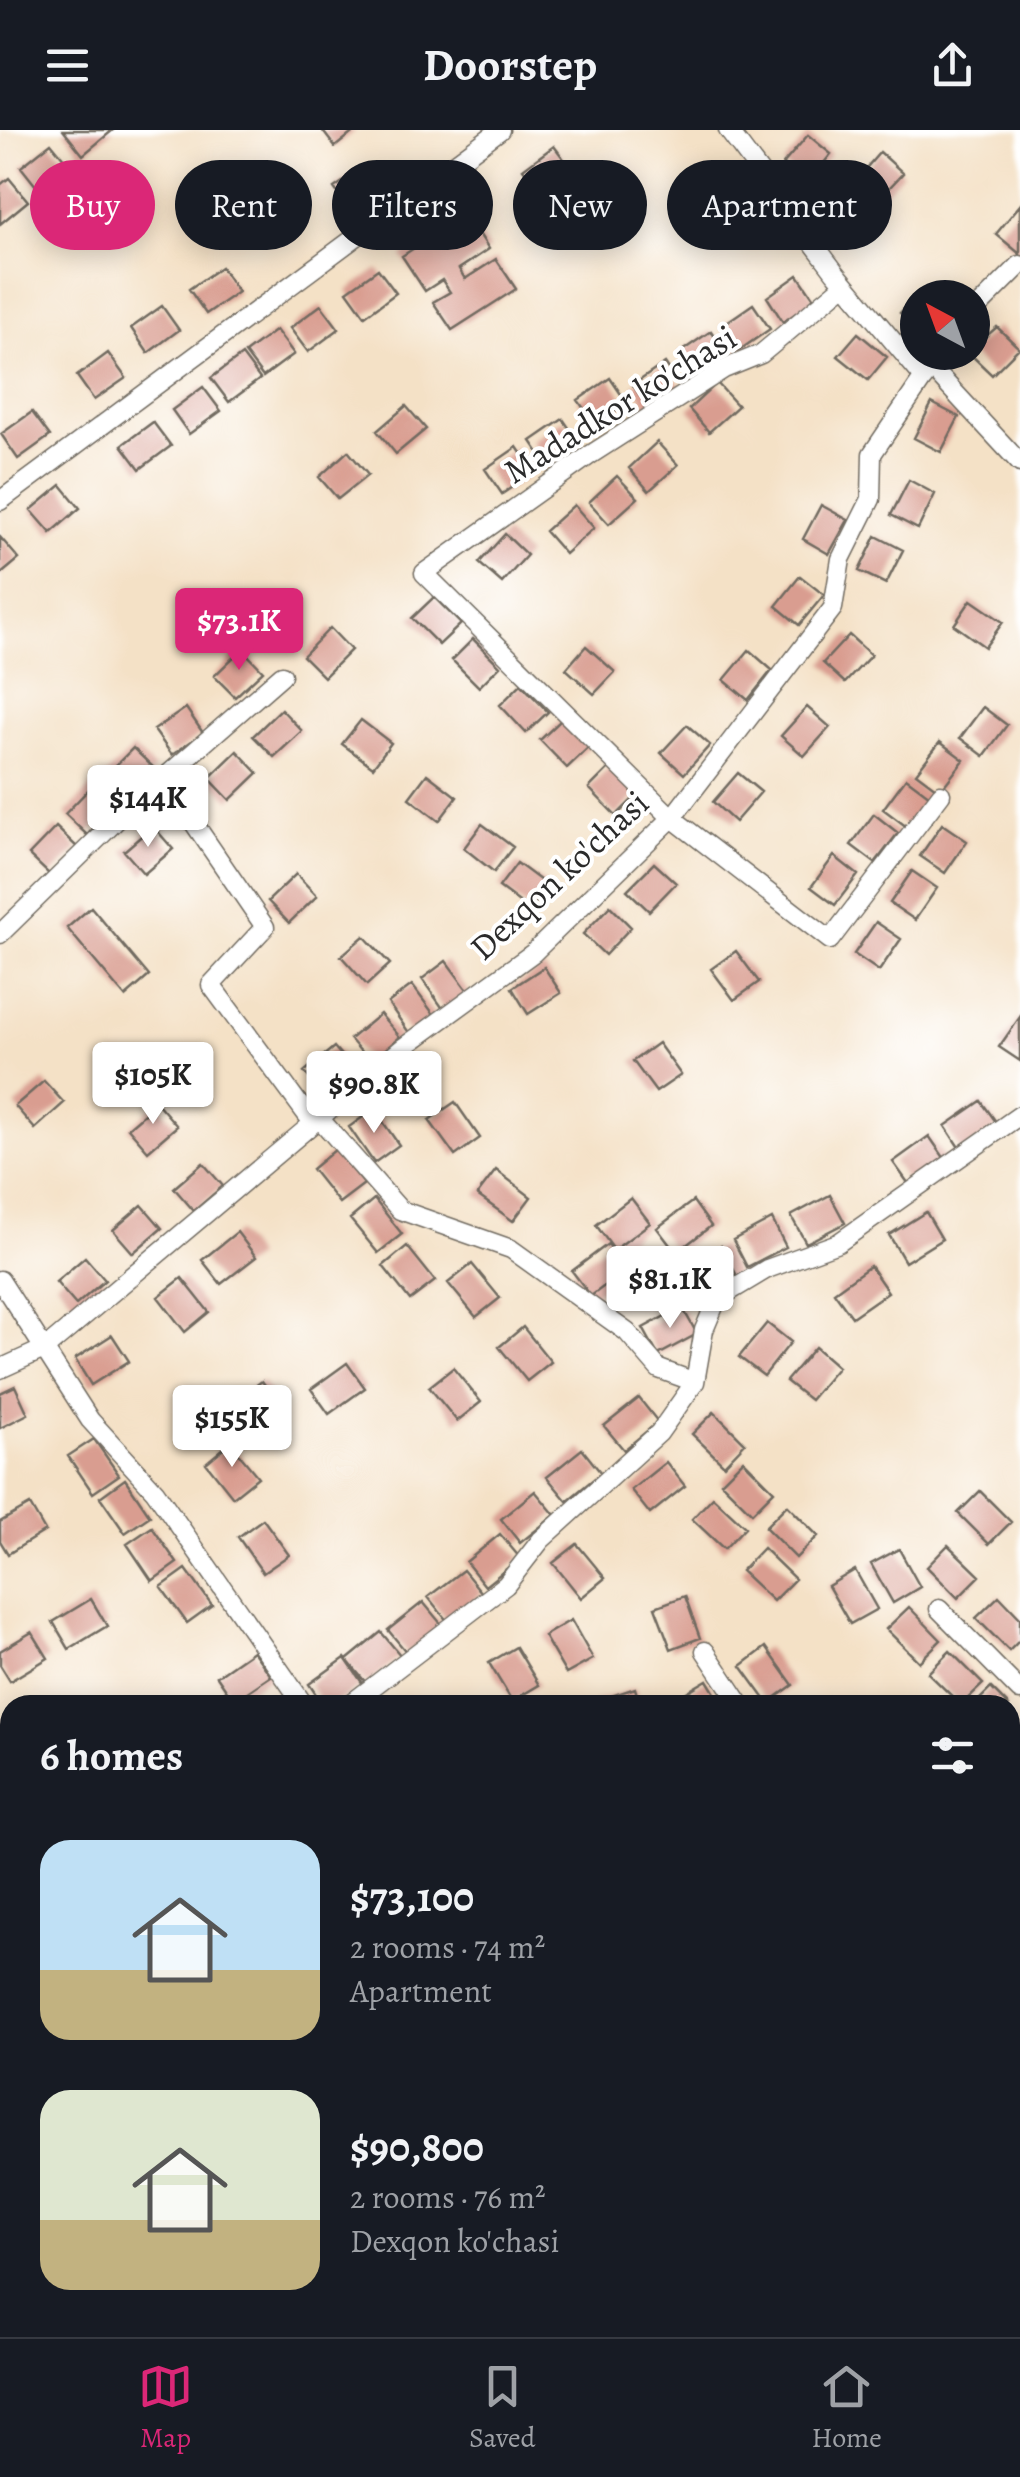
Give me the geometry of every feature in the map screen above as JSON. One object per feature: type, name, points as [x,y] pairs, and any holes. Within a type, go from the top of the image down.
[{"type":"street","points":[[0,501],[500,130]]},
{"type":"street","points":[[728,130],[845,284],[900,336]]},
{"type":"street","points":[[990,295],[1020,265]]},
{"type":"street","name":"Madadkor ko'chasi","points":[[672,818],[424,573],[590,455],[724,370],[761,354],[845,284]]},
{"type":"street","name":"Dexqon ko'chasi","points":[[0,1370],[46,1348],[404,1046],[533,953],[672,818],[833,608],[840,559],[870,499],[872,454],[929,370]]},
{"type":"street","points":[[936,370],[1020,463]]},
{"type":"street","points":[[0,934],[163,778],[282,675]]},
{"type":"street","points":[[163,778],[265,927],[212,985],[316,1121],[400,1210],[511,1249],[627,1332],[659,1369],[695,1382]]},
{"type":"street","points":[[672,818],[830,940],[941,794]]},
{"type":"street","points":[[362,1695],[506,1585],[542,1540],[659,1433],[695,1382],[704,1330],[717,1300],[767,1269],[838,1243],[1020,1115]]},
{"type":"street","points":[[0,1280],[90,1420],[156,1491],[297,1695]]},
{"type":"street","points":[[939,1609],[1020,1691]]},
{"type":"street","points":[[705,1651],[734,1695]]},
{"type":"building","points":[[63,130],[113,130],[83,155]]},
{"type":"building","points":[[322,130],[356,130],[335,147]]},
{"type":"building","points":[[808,135],[831,154],[826,160],[786,160]]},
{"type":"building","points":[[51,143],[65,160],[30,160],[30,178],[21,167]]},
{"type":"building","points":[[554,146],[564,160],[535,160]]},
{"type":"building","points":[[880,152],[889,160],[873,160]]},
{"type":"building","points":[[892,163],[903,173],[892,185]]},
{"type":"building","points":[[9,178],[28,201],[0,224],[0,185]]},
{"type":"building","points":[[1020,205],[1020,254],[996,234]]},
{"type":"building","points":[[411,250],[488,250],[459,269],[465,279],[496,259],[516,289],[452,330],[433,302],[450,292],[442,280],[425,291],[402,256]]},
{"type":"building","points":[[221,267],[238,292],[206,314],[189,289]]},
{"type":"building","points":[[378,269],[396,293],[365,316],[347,291]]},
{"type":"building","points":[[798,275],[815,300],[783,322],[767,297]]},
{"type":"building","points":[[753,304],[770,329],[738,351],[721,326]]},
{"type":"building","points":[[321,305],[339,329],[308,352],[290,328]]},
{"type":"building","points":[[162,306],[179,330],[148,353],[131,328]]},
{"type":"building","points":[[997,327],[1019,348],[992,375],[987,370],[990,370],[990,333]]},
{"type":"building","points":[[276,330],[294,354],[263,377],[245,353]]},
{"type":"building","points":[[711,331],[728,356],[696,378],[679,353]]},
{"type":"building","points":[[858,333],[887,357],[868,380],[838,356]]},
{"type":"building","points":[[108,353],[126,378],[94,400],[77,376]]},
{"type":"building","points":[[242,355],[260,379],[229,402],[211,378]]},
{"type":"building","points":[[665,363],[682,388],[650,410],[633,385]]},
{"type":"building","points":[[610,378],[627,403],[595,425],[578,400]]},
{"type":"building","points":[[717,383],[738,406],[709,432],[689,409]]},
{"type":"building","points":[[203,387],[221,411],[189,434],[172,410]]},
{"type":"building","points":[[932,403],[959,417],[941,452],[914,438]]},
{"type":"building","points":[[406,406],[426,429],[396,454],[377,431]]},
{"type":"building","points":[[32,412],[50,436],[18,459],[1,434]]},
{"type":"building","points":[[563,419],[580,444],[548,466],[531,441]]},
{"type":"building","points":[[153,422],[171,446],[140,469],[122,445]]},
{"type":"building","points":[[657,442],[678,465],[649,491],[629,468]]},
{"type":"building","points":[[517,447],[534,472],[502,494],[485,469]]},
{"type":"building","points":[[348,451],[368,475],[338,499],[319,477]]},
{"type":"building","points":[[617,476],[638,498],[609,524],[589,502]]},
{"type":"building","points":[[909,480],[935,494],[918,529],[891,515]]},
{"type":"building","points":[[61,485],[80,508],[51,533],[31,510]]},
{"type":"building","points":[[574,505],[594,528],[565,554],[545,531]]},
{"type":"building","points":[[821,505],[848,520],[829,554],[803,539]]},
{"type":"building","points":[[505,534],[527,555],[502,583],[479,563]]},
{"type":"building","points":[[876,536],[903,550],[886,584],[859,571]]},
{"type":"building","points":[[0,537],[19,559],[0,575]]},
{"type":"building","points":[[800,576],[824,595],[799,625],[776,606]]},
{"type":"building","points":[[434,597],[461,624],[439,645],[412,618]]},
{"type":"building","points":[[971,600],[1003,622],[985,647],[954,625]]},
{"type":"building","points":[[330,628],[351,650],[324,677],[303,656]]},
{"type":"building","points":[[849,635],[871,655],[845,683],[823,663]]},
{"type":"building","points":[[473,639],[500,666],[479,687],[452,660]]},
{"type":"building","points":[[586,646],[615,672],[594,694],[566,669]]},
{"type":"building","points":[[242,649],[263,671],[235,697],[214,676]]},
{"type":"building","points":[[749,650],[772,670],[748,700],[724,680]]},
{"type":"building","points":[[521,684],[548,712],[526,733],[500,705]]},
{"type":"building","points":[[807,707],[830,727],[804,756],[781,736]]},
{"type":"building","points":[[983,707],[1007,725],[984,756],[960,738]]},
{"type":"building","points":[[186,708],[203,733],[172,755],[154,730]]},
{"type":"building","points":[[281,709],[302,731],[274,757],[253,736]]},
{"type":"building","points":[[562,719],[589,747],[567,768],[540,740]]},
{"type":"building","points":[[361,720],[391,743],[373,767],[342,744]]},
{"type":"building","points":[[687,725],[710,745],[684,774],[661,753]]},
{"type":"building","points":[[940,742],[964,760],[940,791],[916,773]]},
{"type":"building","points":[[133,748],[155,769],[128,796],[106,775]]},
{"type":"building","points":[[237,751],[258,773],[230,800],[209,778]]},
{"type":"building","points":[[610,767],[637,795],[616,816],[589,788]]},
{"type":"building","points":[[738,773],[761,792],[735,822],[713,802]]},
{"type":"building","points":[[427,774],[457,797],[439,821],[409,798]]},
{"type":"building","points":[[906,778],[930,796],[907,827],[883,809]]},
{"type":"building","points":[[92,786],[113,807],[87,835],[65,814]]},
{"type":"building","points":[[874,814],[898,833],[875,863],[851,845]]},
{"type":"building","points":[[482,824],[513,847],[494,872],[464,848]]},
{"type":"building","points":[[942,824],[967,841],[945,873],[920,856]]},
{"type":"building","points":[[153,826],[173,849],[144,874],[124,851]]},
{"type":"building","points":[[56,827],[78,848],[51,876],[29,855]]},
{"type":"building","points":[[834,856],[858,875],[835,905],[811,887]]},
{"type":"building","points":[[517,863],[548,886],[530,910],[499,887]]},
{"type":"building","points":[[654,863],[676,883],[649,911],[627,890]]},
{"type":"building","points":[[912,871],[937,888],[915,920],[890,903]]},
{"type":"building","points":[[296,874],[317,896],[289,923],[268,901]]},
{"type":"building","points":[[610,906],[631,927],[605,955],[583,934]]},
{"type":"building","points":[[91,907],[149,976],[125,997],[67,928]]},
{"type":"building","points":[[876,922],[901,939],[879,971],[854,954]]},
{"type":"building","points":[[364,936],[390,964],[367,985],[341,956]]},
{"type":"building","points":[[736,951],[759,982],[734,1000],[711,969]]},
{"type":"building","points":[[446,961],[469,992],[444,1010],[422,979]]},
{"type":"building","points":[[544,967],[561,993],[528,1014],[512,988]]},
{"type":"building","points":[[412,985],[435,1016],[410,1034],[388,1003]]},
{"type":"building","points":[[380,1014],[400,1037],[370,1062],[350,1039]]},
{"type":"building","points":[[1020,1017],[1020,1061],[999,1047]]},
{"type":"building","points":[[658,1043],[681,1075],[656,1092],[633,1061]]},
{"type":"building","points":[[334,1047],[354,1070],[324,1095],[304,1072]]},
{"type":"building","points":[[44,1081],[64,1103],[35,1129],[15,1106]]},
{"type":"building","points":[[981,1101],[999,1126],[962,1152],[945,1126]]},
{"type":"building","points":[[455,1102],[480,1138],[455,1156],[429,1120]]},
{"type":"building","points":[[157,1103],[177,1126],[148,1151],[128,1128]]},
{"type":"building","points":[[374,1109],[399,1145],[374,1163],[349,1127]]},
{"type":"building","points":[[929,1136],[947,1162],[911,1187],[893,1162]]},
{"type":"building","points":[[336,1149],[364,1184],[339,1203],[312,1169]]},
{"type":"building","points":[[203,1163],[223,1186],[194,1211],[174,1188]]},
{"type":"building","points":[[496,1170],[531,1197],[513,1221],[477,1195]]},
{"type":"building","points":[[830,1195],[845,1223],[806,1243],[791,1216]]},
{"type":"building","points":[[631,1198],[650,1223],[614,1250],[596,1225]]},
{"type":"building","points":[[374,1199],[402,1234],[378,1253],[350,1219]]},
{"type":"building","points":[[693,1201],[711,1226],[676,1253],[657,1228]]},
{"type":"building","points":[[142,1205],[162,1228],[133,1253],[113,1230]]},
{"type":"building","points":[[926,1212],[942,1239],[905,1262],[889,1235]]},
{"type":"building","points":[[772,1219],[786,1247],[747,1267],[733,1240]]},
{"type":"building","points":[[237,1232],[256,1257],[221,1284],[202,1260]]},
{"type":"building","points":[[608,1244],[627,1269],[591,1296],[572,1271]]},
{"type":"building","points":[[407,1246],[435,1281],[410,1300],[383,1266]]},
{"type":"building","points":[[721,1246],[736,1274],[697,1294],[682,1267]]},
{"type":"building","points":[[85,1257],[105,1280],[76,1305],[56,1282]]},
{"type":"building","points":[[472,1264],[500,1298],[476,1317],[448,1283]]},
{"type":"building","points":[[870,1266],[888,1292],[852,1317],[834,1292]]},
{"type":"building","points":[[182,1278],[209,1312],[185,1332],[158,1297]]},
{"type":"building","points":[[682,1307],[697,1334],[658,1355],[643,1328]]},
{"type":"building","points":[[767,1323],[791,1342],[764,1376],[739,1357]]},
{"type":"building","points":[[523,1327],[551,1362],[527,1381],[499,1347]]},
{"type":"building","points":[[112,1335],[129,1361],[91,1385],[75,1359]]},
{"type":"building","points":[[815,1347],[838,1367],[810,1400],[786,1381]]},
{"type":"building","points":[[347,1363],[365,1388],[329,1414],[311,1389]]},
{"type":"building","points":[[453,1368],[481,1402],[457,1421],[429,1387]]},
{"type":"building","points":[[262,1381],[280,1406],[244,1432],[226,1407]]},
{"type":"building","points":[[15,1386],[28,1414],[0,1428],[0,1393]]},
{"type":"building","points":[[639,1398],[658,1422],[624,1450],[604,1426]]},
{"type":"building","points":[[714,1412],[745,1443],[724,1465],[692,1434]]},
{"type":"building","points":[[94,1439],[119,1475],[93,1493],[68,1456]]},
{"type":"building","points":[[230,1443],[258,1477],[233,1497],[206,1463]]},
{"type":"building","points":[[582,1449],[601,1473],[567,1501],[547,1477]]},
{"type":"building","points":[[743,1460],[774,1491],[752,1513],[721,1482]]},
{"type":"building","points":[[666,1462],[685,1486],[650,1514],[631,1490]]},
{"type":"building","points":[[125,1479],[150,1516],[125,1533],[100,1497]]},
{"type":"building","points":[[535,1491],[555,1515],[520,1543],[501,1519]]},
{"type":"building","points":[[980,1491],[1011,1522],[989,1544],[958,1513]]},
{"type":"building","points":[[713,1497],[745,1527],[724,1549],[692,1519]]},
{"type":"building","points":[[30,1505],[45,1531],[8,1554],[0,1541],[0,1522]]},
{"type":"building","points":[[787,1505],[818,1536],[796,1558],[765,1527]]},
{"type":"building","points":[[263,1519],[289,1555],[263,1573],[238,1537]]},
{"type":"building","points":[[152,1527],[177,1563],[152,1581],[127,1544]]},
{"type":"building","points":[[500,1534],[520,1558],[485,1586],[466,1562]]},
{"type":"building","points":[[577,1544],[605,1578],[581,1598],[553,1563]]},
{"type":"building","points":[[948,1545],[980,1576],[958,1598],[927,1567]]},
{"type":"building","points":[[763,1548],[795,1579],[773,1601],[741,1571]]},
{"type":"building","points":[[899,1549],[920,1587],[893,1603],[871,1564]]},
{"type":"building","points":[[186,1569],[212,1605],[187,1623],[161,1587]]},
{"type":"building","points":[[463,1570],[482,1593],[448,1622],[428,1597]]},
{"type":"building","points":[[855,1570],[877,1609],[850,1624],[828,1586]]},
{"type":"building","points":[[685,1596],[700,1638],[671,1649],[655,1607]]},
{"type":"building","points":[[999,1596],[1020,1618],[1020,1640],[1009,1651],[976,1618]]},
{"type":"building","points":[[91,1599],[107,1626],[69,1649],[53,1622]]},
{"type":"building","points":[[423,1602],[442,1625],[408,1654],[388,1630]]},
{"type":"building","points":[[909,1607],[941,1640],[919,1662],[886,1629]]},
{"type":"building","points":[[571,1620],[593,1659],[566,1674],[544,1636]]},
{"type":"building","points":[[32,1632],[48,1658],[10,1681],[0,1665],[0,1651]]},
{"type":"building","points":[[381,1632],[401,1656],[367,1684],[347,1660]]},
{"type":"building","points":[[516,1647],[539,1685],[522,1695],[508,1695],[489,1663]]},
{"type":"building","points":[[766,1647],[793,1685],[779,1695],[762,1695],[741,1666]]},
{"type":"building","points":[[253,1651],[271,1676],[243,1695],[230,1695],[217,1676]]},
{"type":"building","points":[[950,1651],[983,1684],[971,1695],[951,1695],[928,1673]]},
{"type":"building","points":[[345,1658],[363,1684],[347,1695],[316,1695],[309,1684]]},
{"type":"building","points":[[707,1680],[716,1695],[682,1695]]},
{"type":"building","points":[[635,1688],[637,1695],[614,1695]]}]
